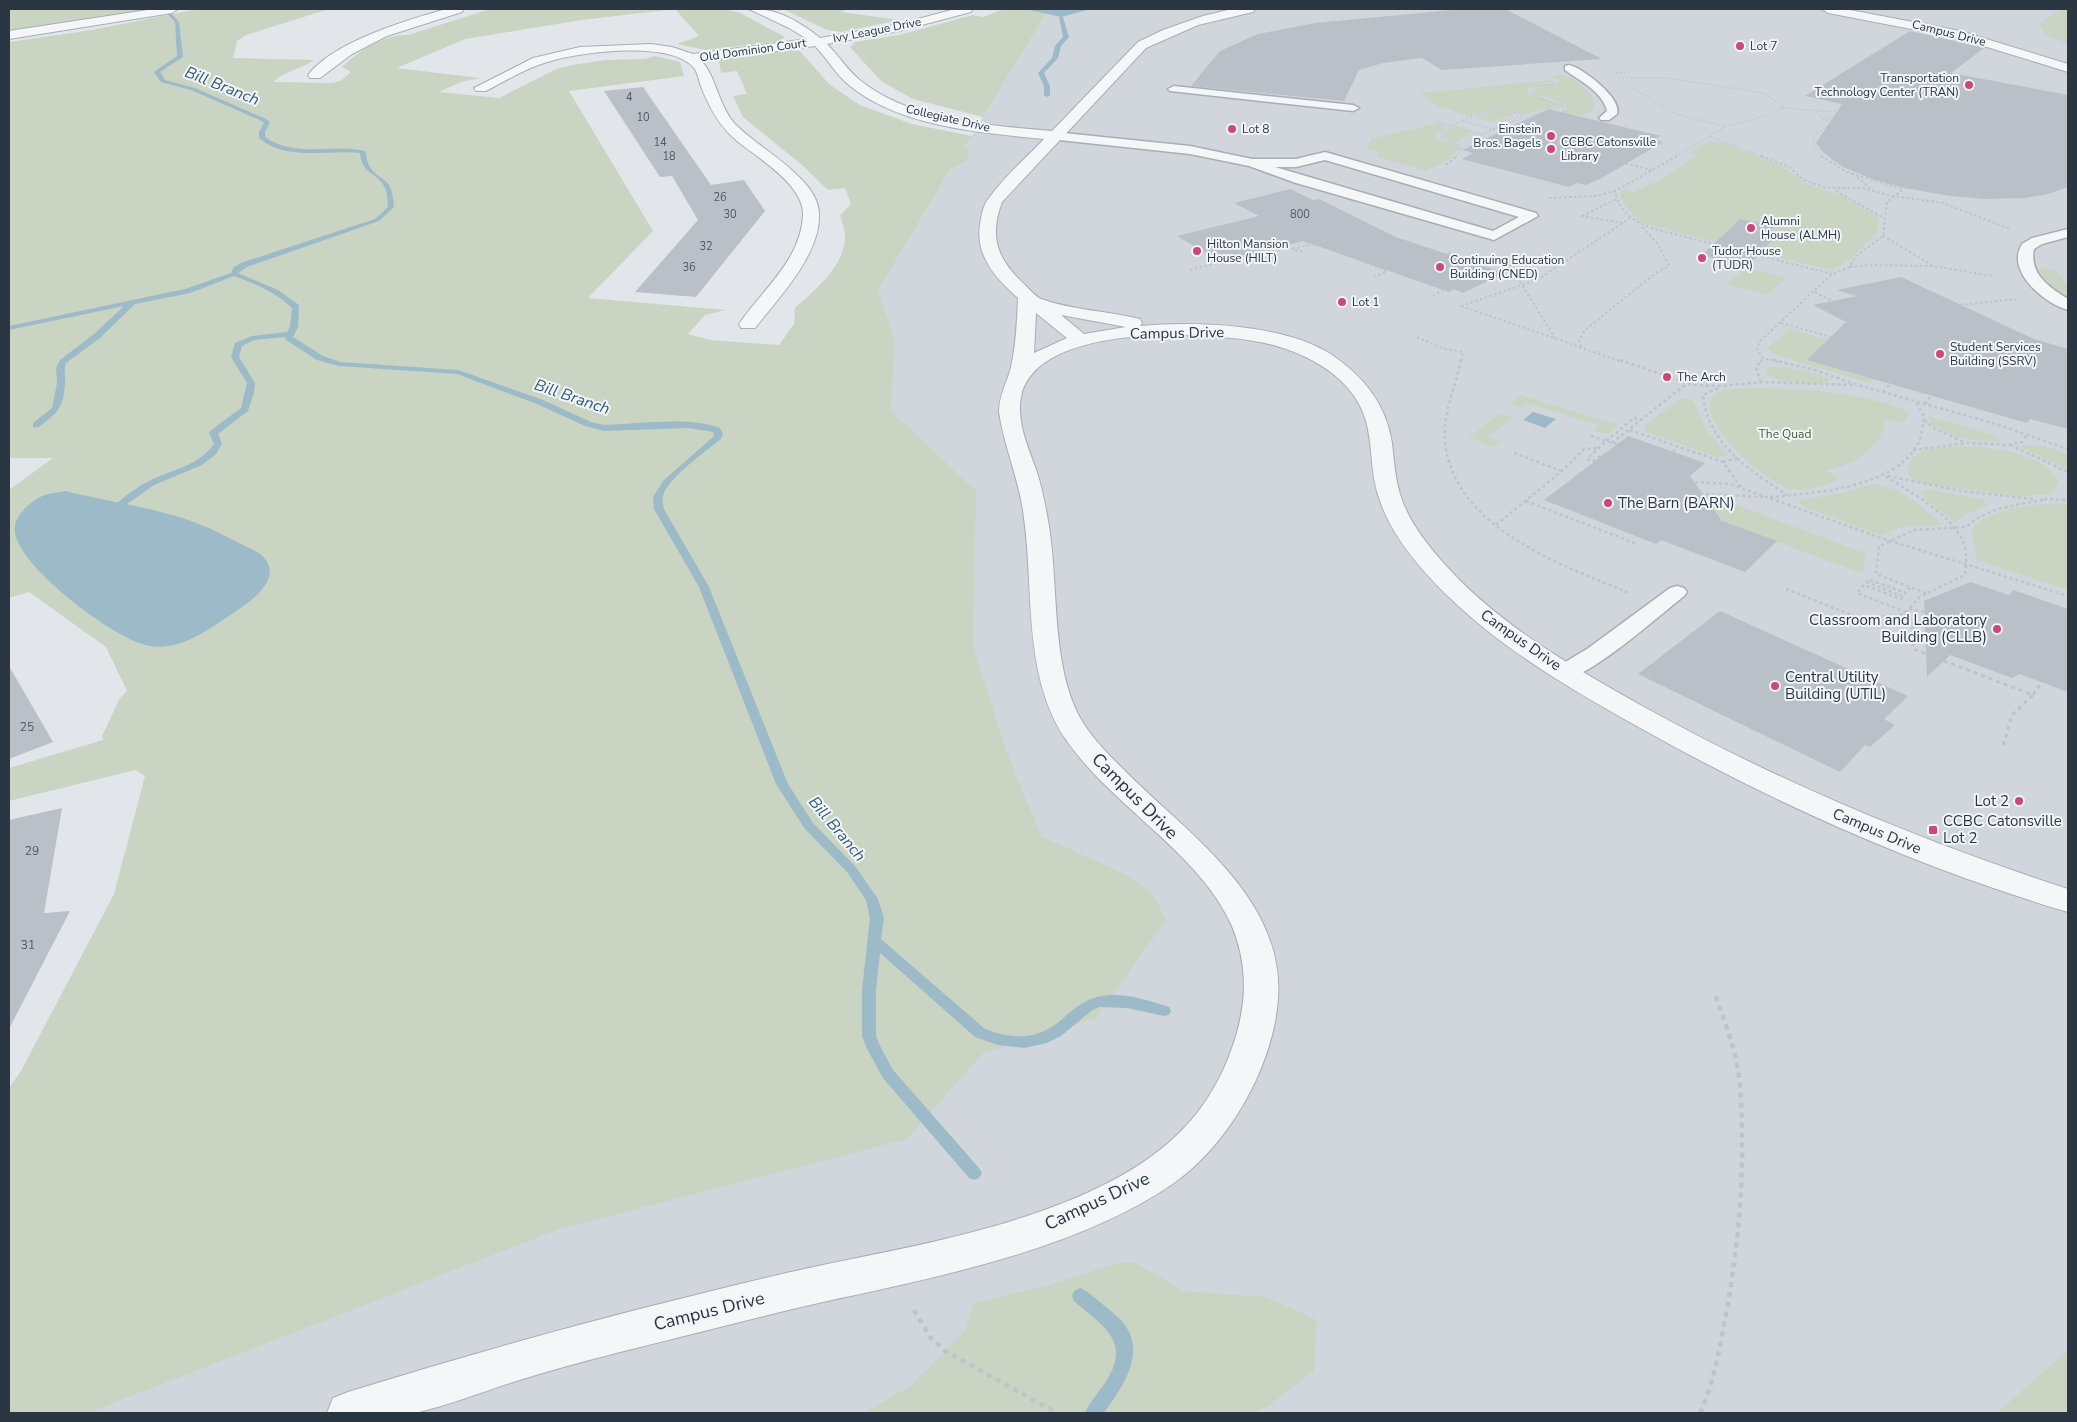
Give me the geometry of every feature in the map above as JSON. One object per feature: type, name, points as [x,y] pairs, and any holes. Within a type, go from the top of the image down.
[{"type":"street","points":[[9,35],[172,9]]},
{"type":"street","points":[[315,76],[345,51],[364,41],[404,25],[458,9]]},
{"type":"street","name":"Collegiate Drive","points":[[756,9],[789,23],[816,41],[858,86],[876,97],[904,109],[962,124],[1054,136]]},
{"type":"street","name":"Ivy League Drive","points":[[816,41],[881,31],[967,9]]},
{"type":"street","points":[[1079,339],[1007,277],[992,258],[987,239],[988,218],[994,200],[1142,45],[1164,32],[1190,23],[1249,9]]},
{"type":"street","name":"Campus Drive","points":[[1828,9],[1966,37],[2068,68]]},
{"type":"street","name":"Old Dominion Court","points":[[691,58],[816,41]]},
{"type":"street","name":"Old Dominion Court","points":[[481,88],[530,64],[568,53],[617,48],[668,50],[691,58],[700,65],[719,114],[744,141],[780,168],[795,183],[807,197],[812,213],[809,234],[797,260],[748,324]]},
{"type":"street","points":[[1031,299],[1088,316],[1194,329]]},
{"type":"street","points":[[1018,379],[1026,343],[1031,299]]},
{"type":"street","name":"Campus Drive","points":[[348,1413],[555,1350],[749,1300],[899,1268],[992,1244],[1070,1218],[1134,1188],[1176,1160],[1214,1122],[1236,1084],[1255,1039],[1262,999],[1259,956],[1242,913],[1217,876],[1108,771],[1082,743],[1061,708],[1050,667],[1039,537],[1032,493],[1008,400],[1018,379],[1027,367],[1044,355],[1079,339],[1155,330],[1194,329],[1262,336],[1310,352],[1338,367],[1368,400],[1376,416],[1384,474],[1392,506],[1438,574],[1474,607],[1515,639],[1565,672],[1648,721],[1767,783],[1917,849],[2068,901]]},
{"type":"lane","points":[[1569,68],[1606,97],[1612,105],[1613,112],[1605,118]]},
{"type":"lane","points":[[1174,89],[1352,108]]},
{"type":"lane","points":[[1054,136],[1190,150],[1252,163],[1301,180],[1494,236],[1531,216],[1325,156],[1290,163],[1252,163]]},
{"type":"lane","points":[[2068,233],[2037,241],[2027,247],[2024,263],[2033,279],[2068,305]]},
{"type":"lane","points":[[1565,672],[1595,654],[1677,592]]},
{"type":"path","points":[[1612,73],[1624,82]]},
{"type":"path","points":[[1542,200],[1559,196],[1595,196],[1615,191],[1711,137],[1724,126],[1782,108],[1820,110],[1898,105],[1916,91],[1909,86],[1857,76],[1861,73]]},
{"type":"path","points":[[1619,78],[1682,79],[1764,93],[1782,105],[1782,108]]},
{"type":"path","points":[[1446,165],[1455,160],[1461,149],[1493,129],[1564,106],[1560,102],[1533,95],[1530,91],[1534,86],[1557,83],[1553,79]]},
{"type":"path","points":[[1629,86],[1676,114],[1724,126]]},
{"type":"path","points":[[1483,134],[1476,132],[1459,144],[1439,138],[1440,134],[1452,126],[1473,116],[1498,109],[1524,114],[1497,123],[1504,124]]},
{"type":"path","points":[[1815,110],[1823,119],[1837,123]]},
{"type":"path","points":[[1820,110],[1827,118],[1841,122]]},
{"type":"path","points":[[1455,112],[1473,116]]},
{"type":"path","points":[[1861,119],[1837,123],[1816,134],[1813,145],[1825,160],[1848,172],[1872,189],[1893,196],[1943,203],[2011,229]]},
{"type":"path","points":[[1462,121],[1502,131]]},
{"type":"path","points":[[1437,122],[1452,126]]},
{"type":"path","points":[[1711,137],[1781,163],[1811,183],[1833,189],[1884,218]]},
{"type":"path","points":[[1616,161],[1653,170]]},
{"type":"path","points":[[1848,172],[1904,189],[1887,202],[1883,236]]},
{"type":"path","points":[[1833,189],[1872,189]]},
{"type":"path","points":[[1581,348],[1579,340],[1585,330],[1656,273],[1669,266],[1667,259],[1652,237],[1630,218],[1617,198],[1615,191]]},
{"type":"path","points":[[1617,198],[1581,216],[1623,223]]},
{"type":"path","points":[[1630,218],[1537,280],[1461,306],[1686,383],[1721,386],[1761,382],[1858,385]]},
{"type":"path","points":[[1756,222],[1764,223]]},
{"type":"path","points":[[1639,224],[1832,274]]},
{"type":"path","points":[[1225,228],[1271,236],[1291,248],[1304,252]]},
{"type":"path","points":[[1190,270],[1272,249],[1291,248],[1380,228]]},
{"type":"path","points":[[1736,249],[1749,236],[1748,234]]},
{"type":"path","points":[[1883,236],[1933,266]]},
{"type":"path","points":[[1850,267],[1864,249],[1883,236]]},
{"type":"path","points":[[1448,252],[1461,258]]},
{"type":"path","points":[[1502,253],[1555,338]]},
{"type":"path","points":[[1361,261],[1387,271],[1375,277]]},
{"type":"path","points":[[1993,276],[1933,266],[1850,267],[1832,274],[1815,292],[1760,341],[1757,349],[1763,358],[1815,370],[1858,385],[1996,424],[2068,449]]},
{"type":"path","points":[[1433,296],[1443,290]]},
{"type":"path","points":[[1815,292],[1832,301]]},
{"type":"path","points":[[1960,305],[2016,299]]},
{"type":"path","points":[[1780,323],[1831,337]]},
{"type":"path","points":[[1417,337],[1444,350],[1463,352],[1446,424],[1446,454],[1449,468],[1464,493],[1496,525],[1521,543],[1545,556],[1659,606]]},
{"type":"path","points":[[1761,382],[1756,368],[1763,358]]},
{"type":"path","points":[[1612,443],[1686,383]]},
{"type":"path","points":[[1883,392],[1890,384]]},
{"type":"path","points":[[1721,386],[1702,395],[1702,407],[1717,435],[1737,458],[1787,496]]},
{"type":"path","points":[[1925,404],[1932,396]]},
{"type":"path","points":[[1669,505],[1682,493],[1768,498],[1828,491],[1884,475],[1913,450],[1920,439],[1924,416],[1915,401]]},
{"type":"path","points":[[1604,454],[1593,461],[1587,459],[1606,440],[1634,418],[1641,419]]},
{"type":"path","points":[[1924,420],[1935,429],[1967,442]]},
{"type":"path","points":[[1630,430],[1723,462],[1737,458]]},
{"type":"path","points":[[1591,436],[1617,444]]},
{"type":"path","points":[[1913,450],[1929,446],[1967,442],[2008,445],[2022,442],[2026,436]]},
{"type":"path","points":[[2008,445],[2068,472]]},
{"type":"path","points":[[1673,452],[1679,447]]},
{"type":"path","points":[[1496,525],[1562,471],[1584,449],[1598,448]]},
{"type":"path","points":[[1514,453],[1562,471]]},
{"type":"path","points":[[1723,462],[1724,466],[1742,487]]},
{"type":"path","points":[[1884,475],[1923,485],[1976,494],[2068,500]]},
{"type":"path","points":[[1884,475],[1938,513],[1955,529],[1962,540],[1966,564],[1965,574],[1926,593],[1906,612]]},
{"type":"path","points":[[1695,482],[1719,482],[1742,487],[1891,541],[2068,596]]},
{"type":"path","points":[[1926,593],[1876,574],[1879,546],[1914,530],[1966,527],[1978,518],[1996,509],[2046,499]]},
{"type":"path","points":[[1526,500],[1637,544]]},
{"type":"path","points":[[1911,587],[1906,593],[1870,580],[1867,582],[1904,597],[1901,599],[1864,585],[1857,593],[1906,612],[1913,621],[1913,649],[2033,695]]},
{"type":"path","points":[[1786,589],[1859,618],[1906,612],[1924,612]]},
{"type":"path","points":[[2003,746],[2012,715],[2033,695],[2041,683]]},
{"type":"path","points":[[1700,1413],[1710,1392],[1722,1340],[1733,1277],[1741,1213],[1740,1086],[1730,1037],[1714,992]]},
{"type":"path","points":[[914,1310],[932,1339],[951,1355],[1043,1403],[1057,1413]]},
{"type":"shaded area","points":[[1049,9],[2068,9],[2068,1413],[9,1413],[839,353]]},
{"type":"green space","points":[[9,9],[149,9],[9,31]]},
{"type":"green space","points":[[198,9],[329,9],[246,35],[237,41],[233,58],[314,60],[282,75],[273,82],[333,83],[342,80],[351,72],[342,67],[356,55],[382,40],[400,35],[408,35],[490,9],[675,9],[582,20],[465,39],[397,68],[480,78],[461,82],[439,92],[499,98],[556,69],[578,64],[606,60],[645,59],[655,56],[680,62],[684,76],[569,91],[653,231],[588,298],[726,310],[705,315],[688,334],[710,340],[779,345],[794,324],[795,308],[828,276],[841,256],[845,234],[840,215],[851,204],[845,188],[828,190],[802,165],[743,117],[733,96],[747,94],[737,71],[721,73],[719,61],[724,58],[790,50],[800,51],[830,85],[860,105],[912,124],[972,136],[965,146],[968,148],[968,160],[951,169],[878,290],[895,340],[891,411],[976,491],[973,645],[1004,745],[1041,836],[1129,876],[1153,895],[1166,920],[1096,1018],[983,1053],[907,1139],[559,1229],[88,1413],[9,1413],[9,1088],[21,1071],[114,894],[145,776],[135,770],[9,801],[9,768],[103,740],[102,736],[120,698],[127,691],[106,647],[29,592],[9,598],[9,490],[53,458],[9,458],[9,42],[92,30]]},
{"type":"green space","points":[[675,9],[724,9],[740,13],[785,37],[780,41],[706,50],[677,44],[699,36]]},
{"type":"green space","points":[[783,9],[847,9],[841,12],[900,20],[841,32],[827,30]]},
{"type":"green space","points":[[1004,9],[1049,9],[983,117],[913,99],[881,81],[850,47],[855,42],[899,35],[973,15],[983,17]]},
{"type":"green space","points":[[2062,9],[2068,9],[2068,44],[2046,35],[2038,24]]},
{"type":"green space","points":[[1563,75],[1571,77],[1593,97],[1594,107],[1586,114],[1579,116],[1560,112],[1567,108],[1565,107],[1566,104],[1533,93],[1535,87],[1560,82],[1550,76]]},
{"type":"green space","points":[[1552,80],[1553,82],[1528,87],[1527,93],[1560,105],[1527,114],[1499,108],[1470,115],[1438,106],[1420,93]]},
{"type":"green space","points":[[1497,110],[1518,113],[1492,122],[1474,118]]},
{"type":"green space","points":[[1438,123],[1447,127],[1436,134],[1436,138],[1451,144],[1439,159],[1452,144],[1461,146],[1451,158],[1426,171],[1378,157],[1380,151],[1366,149],[1371,139]]},
{"type":"green space","points":[[1456,126],[1473,131],[1455,143],[1440,137]]},
{"type":"green space","points":[[1709,141],[1721,142],[1781,165],[1807,184],[1843,196],[1878,216],[1877,232],[1850,259],[1833,270],[1756,252],[1780,232],[1760,223],[1765,222],[1739,219],[1729,229],[1729,246],[1645,224],[1637,219],[1624,204],[1620,194],[1621,191],[1625,189],[1634,192],[1666,177],[1697,155],[1688,153]]},
{"type":"green space","points":[[1747,268],[1787,278],[1766,295],[1726,284]]},
{"type":"green space","points":[[2039,268],[2057,271],[2068,286],[2068,299],[2047,282]]},
{"type":"green space","points":[[1789,329],[1828,340],[1807,360],[1873,379],[1869,383],[1773,354],[1768,348]]},
{"type":"green space","name":"The Quad","points":[[1767,367],[1799,370],[1817,374],[1830,380],[1818,384],[1788,382],[1766,374]]},
{"type":"green space","name":"The Quad","points":[[1743,388],[1805,390],[1846,394],[1885,403],[1905,410],[1908,413],[1906,422],[1885,421],[1883,431],[1878,440],[1864,454],[1845,465],[1826,471],[1836,476],[1837,481],[1808,489],[1791,489],[1780,485],[1751,464],[1722,434],[1713,419],[1710,405],[1714,395],[1724,390]]},
{"type":"green space","points":[[1520,395],[1618,425],[1610,434],[1593,431],[1598,425],[1527,403],[1522,407],[1510,404]]},
{"type":"green space","name":"The Quad","points":[[1682,398],[1693,400],[1705,428],[1728,456],[1717,457],[1646,432],[1645,425]]},
{"type":"green space","points":[[1500,413],[1513,417],[1488,437],[1500,442],[1494,447],[1469,438]]},
{"type":"green space","points":[[1928,416],[1997,436],[2000,442],[1959,437],[1939,429]]},
{"type":"green space","points":[[1964,446],[2003,450],[2031,458],[2053,473],[2059,483],[2050,494],[2019,496],[1924,484],[1916,481],[1909,474],[1910,463],[1918,453],[1937,448]]},
{"type":"green space","points":[[2018,446],[2044,446],[2068,454],[2068,470]]},
{"type":"green space","points":[[1872,484],[1891,488],[1910,498],[1942,525],[1904,526],[1880,535],[1809,509],[1799,503],[1800,500],[1843,493]]},
{"type":"green space","points":[[1930,490],[1982,499],[1988,505],[1965,515],[1955,522],[1919,492]]},
{"type":"green space","points":[[1685,495],[1710,495],[1865,553],[1863,574],[1695,511]]},
{"type":"green space","points":[[2068,504],[2068,590],[1977,560],[1971,530],[1979,522],[2002,511],[2030,505]]},
{"type":"green space","points":[[1120,1262],[1136,1263],[1184,1291],[1266,1297],[1317,1320],[1314,1371],[1268,1406],[1252,1413],[864,1413],[912,1385],[966,1329],[973,1303],[1046,1286]]},
{"type":"green space","points":[[2068,1350],[2068,1413],[1997,1413]]},
{"type":"water","points":[[1025,9],[1091,9],[1061,17]]},
{"type":"water","points":[[1533,412],[1556,419],[1545,428],[1523,420]]},
{"type":"water","points":[[65,491],[170,514],[213,530],[255,550],[264,557],[269,568],[266,584],[246,604],[193,638],[161,647],[135,641],[115,631],[72,601],[33,565],[21,548],[15,533],[15,527],[22,511],[42,496]]},
{"type":"building","points":[[1463,9],[1505,9],[1602,59],[1442,70],[1422,58],[1383,63],[1359,70],[1344,101],[1191,86],[1220,51],[1258,34],[1315,23]]},
{"type":"building","points":[[1910,31],[1984,48],[1951,73],[2068,95],[2068,187],[2048,194],[2025,198],[1984,199],[1950,196],[1905,188],[1875,180],[1843,167],[1824,153],[1816,143],[1842,104],[1805,96]]},
{"type":"building","points":[[643,87],[711,185],[744,180],[765,211],[696,297],[635,292],[698,220],[672,176],[660,177],[604,91]]},
{"type":"building","name":"CCBC Catonsville Library","points":[[1548,109],[1661,136],[1654,139],[1663,142],[1600,179],[1585,185],[1577,183],[1569,187],[1462,159],[1473,153],[1462,150]]},
{"type":"building","points":[[1290,189],[1313,200],[1319,199],[1396,237],[1504,273],[1463,293],[1454,289],[1449,292],[1303,241],[1220,261],[1177,236],[1259,216],[1234,203]]},
{"type":"building","points":[[1740,219],[1774,226],[1771,230],[1780,232],[1747,267],[1702,255]]},
{"type":"building","name":"Student Services Building (SSRV)","points":[[1901,277],[2034,339],[2068,349],[2068,429],[2030,419],[2027,423],[1807,360],[1846,322],[1813,305],[1857,296],[1837,290]]},
{"type":"building","name":"The Barn (BARN)","points":[[1628,436],[1705,463],[1690,476],[1722,521],[1777,541],[1745,572],[1661,540],[1656,544],[1544,500]]},
{"type":"building","name":"Classroom and Laboratory Building (CLLB)","points":[[1970,582],[2009,595],[2013,590],[2068,609],[2068,692],[2019,674],[2012,678],[1950,655],[1927,677],[1924,601]]},
{"type":"building","name":"Central Utility Building (UTIL)","points":[[1720,611],[1908,696],[1884,719],[1895,725],[1870,747],[1865,745],[1840,772],[1638,674]]},
{"type":"building","points":[[9,666],[53,742],[9,759]]},
{"type":"building","points":[[62,808],[44,913],[70,911],[9,1029],[9,820]]},
{"type":"waterway","name":"Bill Branch","points":[[165,9],[177,22],[180,57],[157,72],[163,81],[193,89],[264,120],[267,122],[262,132],[262,138],[272,145],[297,151],[351,150],[363,152],[364,162],[389,188],[391,207],[377,220],[244,265],[237,269],[234,274]]},
{"type":"waterway","points":[[1047,95],[1047,86],[1041,73],[1055,58],[1058,46],[1066,37],[1061,17]]},
{"type":"waterway","points":[[9,328],[187,291],[234,274]]},
{"type":"waterway","name":"Bill Branch","points":[[234,274],[283,296],[296,307],[294,327],[289,334]]},
{"type":"waterway","points":[[36,425],[56,409],[61,383],[60,368],[63,362],[97,336],[132,303]]},
{"type":"waterway","points":[[120,505],[151,483],[190,467],[213,452],[218,444],[213,433],[245,409],[250,393],[251,383],[235,357],[238,345],[252,338],[289,334]]},
{"type":"waterway","name":"Bill Branch","points":[[289,334],[289,338],[320,358],[339,364],[458,372],[540,402],[588,424],[604,428],[688,425],[710,427],[717,430],[718,437],[693,457],[661,490],[658,497],[659,509],[704,587],[782,784],[809,826],[851,869],[872,899],[877,918],[875,940]]},
{"type":"waterway","points":[[875,940],[980,1033],[998,1039],[1016,1042],[1042,1039],[1056,1032],[1086,1007],[1099,1002],[1127,1002],[1164,1011]]},
{"type":"waterway","name":"Bill Branch","points":[[875,940],[869,990],[869,1036],[874,1049],[888,1074],[974,1173]]},
{"type":"waterway","name":"Bill Branch","points":[[1080,1296],[1112,1324],[1120,1333],[1124,1344],[1125,1354],[1119,1375],[1094,1413]]},
{"type":"place","name":"Lot 7","points":[[1740,46]]},
{"type":"place","name":"Transportation Technology Center (TRAN)","points":[[1969,85]]},
{"type":"place","name":"Lot 8","points":[[1232,129]]},
{"type":"place","name":"Einstein Bros. Bagels","points":[[1551,136]]},
{"type":"place","name":"CCBC Catonsville Library","points":[[1551,149]]},
{"type":"place","name":"Alumni House (ALMH)","points":[[1751,228]]},
{"type":"place","name":"Hilton Mansion House (HILT)","points":[[1197,251]]},
{"type":"place","name":"Tudor House (TUDR)","points":[[1702,258]]},
{"type":"place","name":"Continuing Education Building (CNED)","points":[[1440,267]]},
{"type":"place","name":"Lot 1","points":[[1342,302]]},
{"type":"place","name":"Student Services Building (SSRV)","points":[[1940,354]]},
{"type":"place","name":"The Arch","points":[[1667,377]]},
{"type":"place","name":"The Barn (BARN)","points":[[1608,503]]},
{"type":"place","name":"Classroom and Laboratory Building (CLLB)","points":[[1997,629]]},
{"type":"place","name":"Central Utility Building (UTIL)","points":[[1775,686]]},
{"type":"place","name":"Lot 2","points":[[2019,801]]},
{"type":"place","name":"CCBC Catonsville Lot 2","points":[[1933,830]]}]
